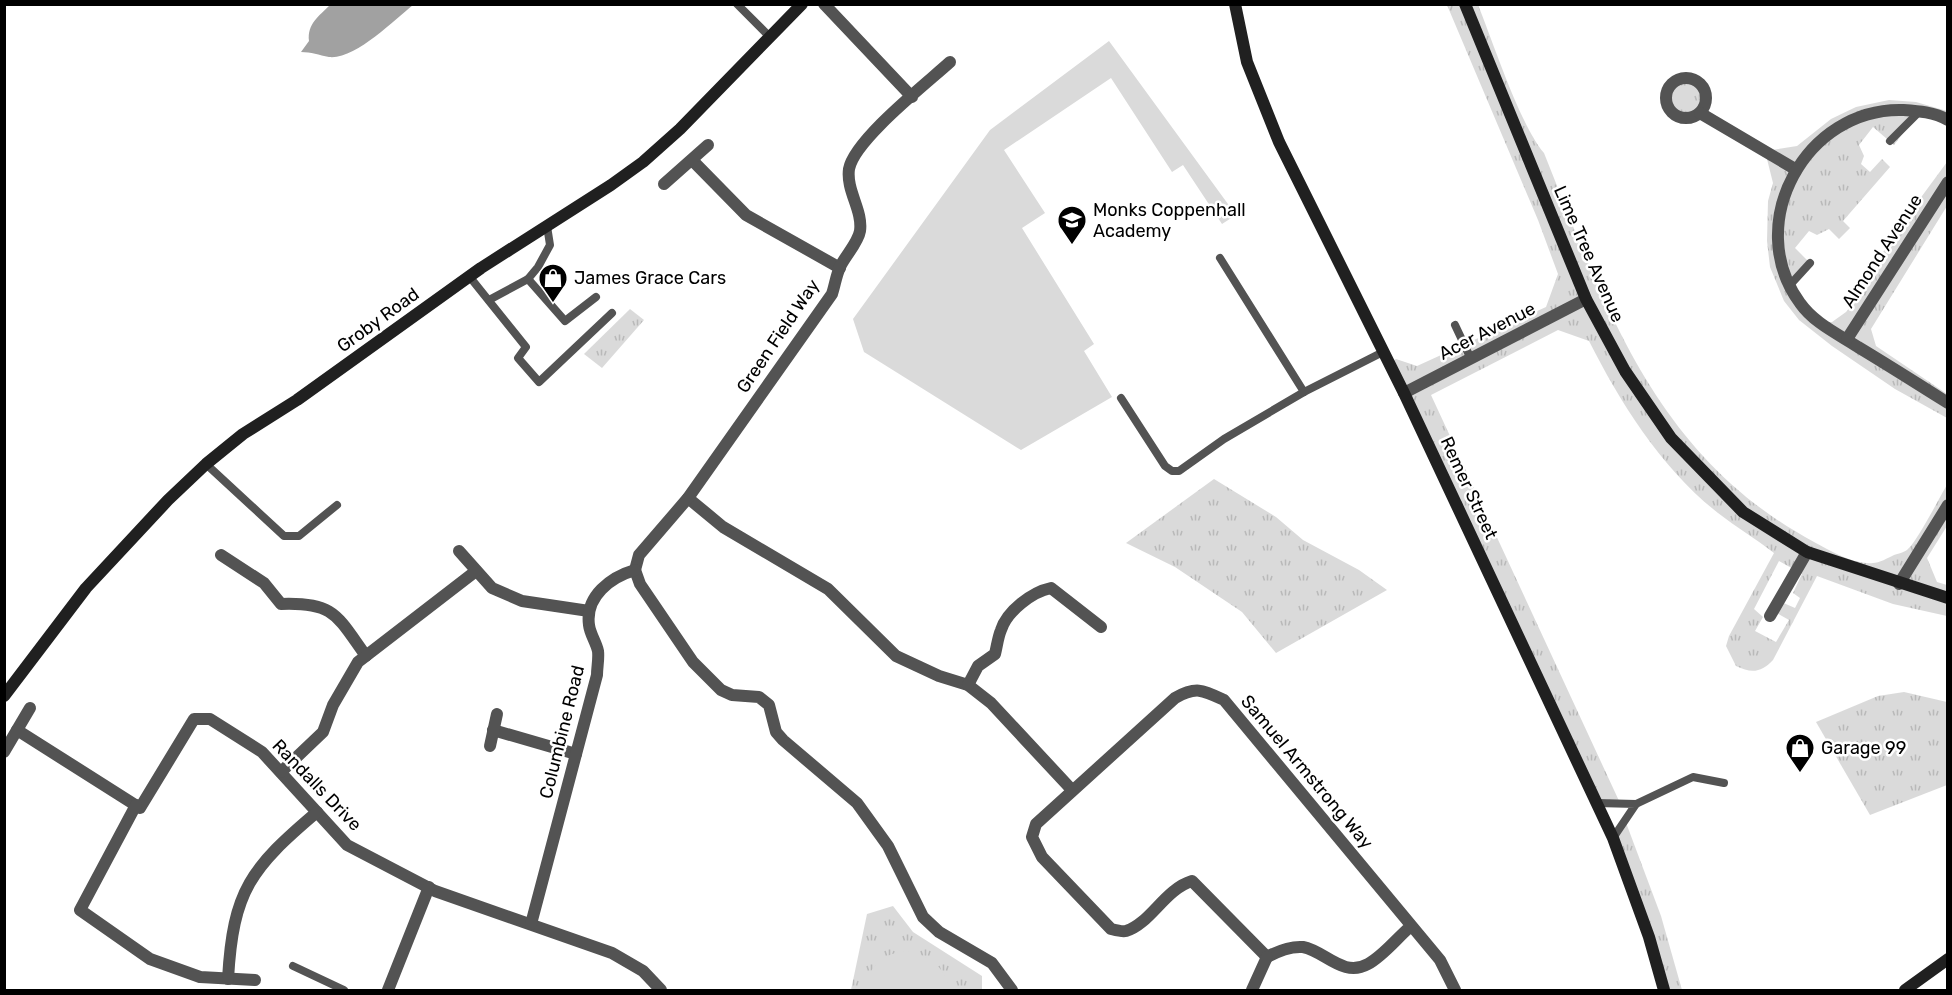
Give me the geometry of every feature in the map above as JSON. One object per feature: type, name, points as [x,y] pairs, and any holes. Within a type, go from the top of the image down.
[{"type":"street","name":"Groby Road","points":[[4,696],[86,588],[143,525],[206,464],[243,434],[297,400],[469,276],[643,162],[680,129],[802,4]]},
{"type":"street","points":[[824,4],[912,97]]},
{"type":"street","name":"Remer Street","points":[[1234,4],[1247,62],[1279,142],[1404,393],[1613,838],[1649,937],[1664,990]]},
{"type":"street","name":"Lime Tree Avenue","points":[[1466,4],[1586,300],[1625,371],[1671,438],[1743,512],[1806,552],[1947,598]]},
{"type":"street","name":"Green Field Way","points":[[635,570],[639,555],[688,498],[832,294],[840,268],[860,234],[860,222],[849,184],[849,166],[876,129],[950,62]]},
{"type":"street","points":[[1947,120],[1920,111],[1889,110],[1861,116],[1838,127],[1814,145],[1796,169],[1783,201],[1780,227],[1780,258],[1789,285],[1801,305],[1826,327],[1947,403]]},
{"type":"street","points":[[1700,112],[1796,169]]},
{"type":"street","points":[[664,184],[708,146]]},
{"type":"street","points":[[692,160],[746,215],[840,268]]},
{"type":"street","name":"Almond Avenue","points":[[1847,339],[1947,182]]},
{"type":"street","name":"Acer Avenue","points":[[1404,393],[1586,300]]},
{"type":"street","points":[[688,498],[723,527],[828,589],[896,656],[939,676],[968,685],[991,703],[1072,790]]},
{"type":"street","points":[[1899,584],[1947,505]]},
{"type":"street","points":[[459,551],[492,588],[522,601],[589,611],[596,596],[608,582],[621,574],[635,570],[640,584],[693,662],[722,690],[732,695],[759,697],[769,705],[776,732],[783,740],[857,803],[888,846],[923,917],[939,932],[992,963],[1012,990]]},
{"type":"street","points":[[1770,616],[1806,552]]},
{"type":"street","points":[[221,555],[264,583],[281,604],[304,603],[324,607],[336,614],[366,656]]},
{"type":"street","points":[[281,772],[322,732],[345,683],[358,662],[477,571]]},
{"type":"street","points":[[968,685],[978,666],[995,654],[1001,628],[1028,598],[1039,590],[1051,588],[1101,627]]},
{"type":"street","name":"Columbine Road","points":[[531,924],[597,675],[598,651],[589,626],[589,611]]},
{"type":"street","name":"Samuel Armstrong Way","points":[[1267,957],[1191,882],[1180,885],[1137,924],[1125,931],[1111,930],[1042,857],[1032,837],[1036,824],[1072,790],[1175,698],[1189,690],[1205,690],[1224,700],[1410,927],[1440,960],[1455,990]]},
{"type":"street","points":[[4,752],[30,708]]},
{"type":"street","points":[[490,746],[497,714]]},
{"type":"street","name":"Randalls Drive","points":[[136,805],[140,808],[194,719],[210,719],[262,752],[347,845],[429,887],[612,953],[643,971],[661,990]]},
{"type":"street","points":[[17,730],[136,805],[80,910],[150,959],[200,977],[255,980]]},
{"type":"street","points":[[493,730],[576,754]]},
{"type":"street","points":[[228,979],[231,936],[239,904],[254,874],[274,850],[317,812]]},
{"type":"street","points":[[388,990],[429,887]]},
{"type":"street","points":[[1252,990],[1267,957],[1279,951],[1305,947],[1329,961],[1352,969],[1368,964],[1410,927]]},
{"type":"street","points":[[1905,990],[1947,959]]},
{"type":"lane","points":[[737,4],[770,37]]},
{"type":"lane","points":[[1890,141],[1920,111]]},
{"type":"lane","points":[[489,300],[528,279],[550,245],[547,226]]},
{"type":"lane","points":[[1220,258],[1304,392]]},
{"type":"lane","points":[[1789,285],[1810,263]]},
{"type":"lane","points":[[469,276],[526,347],[518,358],[539,382],[612,314]]},
{"type":"lane","points":[[528,279],[565,321],[596,297]]},
{"type":"lane","points":[[1455,325],[1471,359]]},
{"type":"lane","points":[[1120,398],[1165,466],[1172,471],[1179,471],[1224,439],[1304,392],[1383,352]]},
{"type":"lane","points":[[206,464],[284,536],[299,536],[337,505]]},
{"type":"lane","points":[[1597,803],[1636,804],[1693,777],[1724,783]]},
{"type":"lane","points":[[1613,838],[1636,804]]},
{"type":"lane","points":[[293,966],[344,990]]},
{"type":"green space","points":[[1447,5],[1478,5],[1516,103],[1525,123],[1544,153],[1590,268],[1615,322],[1643,374],[1675,423],[1714,467],[1760,507],[1814,542],[1842,556],[1866,563],[1878,562],[1907,550],[1947,485],[1947,526],[1927,558],[1937,582],[1947,585],[1947,616],[1893,604],[1817,576],[1773,660],[1765,667],[1752,671],[1736,666],[1726,646],[1729,636],[1774,553],[1718,513],[1678,476],[1644,434],[1589,341],[1558,330],[1431,395],[1620,803],[1597,803],[1389,363],[1396,359],[1417,366],[1546,307],[1558,274],[1538,220]],"holes":[[[1779,561],[1802,574],[1793,593],[1800,598],[1795,608],[1779,601],[1773,611],[1789,620],[1776,642],[1755,631],[1763,617],[1754,609]]]},
{"type":"green space","points":[[1109,41],[1236,215],[1222,224],[1183,165],[1172,172],[1111,78],[1004,150],[1045,213],[1022,228],[1094,344],[1084,351],[1112,397],[1021,450],[864,352],[853,319],[990,130]]},
{"type":"green space","points":[[1686,79],[1700,84],[1705,98],[1700,112],[1686,117],[1672,112],[1667,98],[1672,84]]},
{"type":"green space","points":[[1889,100],[1916,102],[1947,111],[1947,120],[1920,111],[1894,145],[1873,127],[1859,145],[1864,156],[1861,164],[1870,172],[1882,159],[1890,167],[1843,221],[1850,228],[1839,239],[1829,229],[1817,235],[1809,231],[1795,248],[1810,263],[1789,286],[1821,323],[1832,322],[1846,312],[1878,272],[1882,254],[1889,242],[1913,218],[1922,196],[1947,162],[1947,206],[1871,329],[1876,346],[1947,394],[1947,418],[1895,389],[1832,346],[1799,320],[1784,301],[1770,267],[1767,241],[1768,201],[1773,183],[1765,151],[1797,146],[1831,119],[1856,107]]},
{"type":"green space","points":[[630,309],[644,320],[602,368],[584,354]]},
{"type":"green space","points":[[1214,479],[1276,517],[1303,540],[1359,570],[1387,590],[1276,653],[1242,612],[1175,567],[1126,543]]},
{"type":"green space","points":[[1904,692],[1947,702],[1947,785],[1870,815],[1816,722],[1878,696]]},
{"type":"green space","points":[[1625,820],[1661,916],[1682,990],[1664,990],[1613,838]]},
{"type":"green space","points":[[893,906],[913,932],[982,976],[982,990],[851,990],[867,914]]},
{"type":"green space","points":[[902,951],[919,954],[933,962],[939,967],[947,981],[949,990],[864,990],[872,969],[888,956]]},
{"type":"shaded area","points":[[330,5],[413,5],[374,38],[350,52],[329,57],[301,52],[309,41],[312,25]]},
{"type":"place","name":"Monks Coppenhall Academy","points":[[1072,246]]},
{"type":"place","name":"James Grace Cars","points":[[553,304]]},
{"type":"place","name":"Garage 99","points":[[1800,774]]}]
